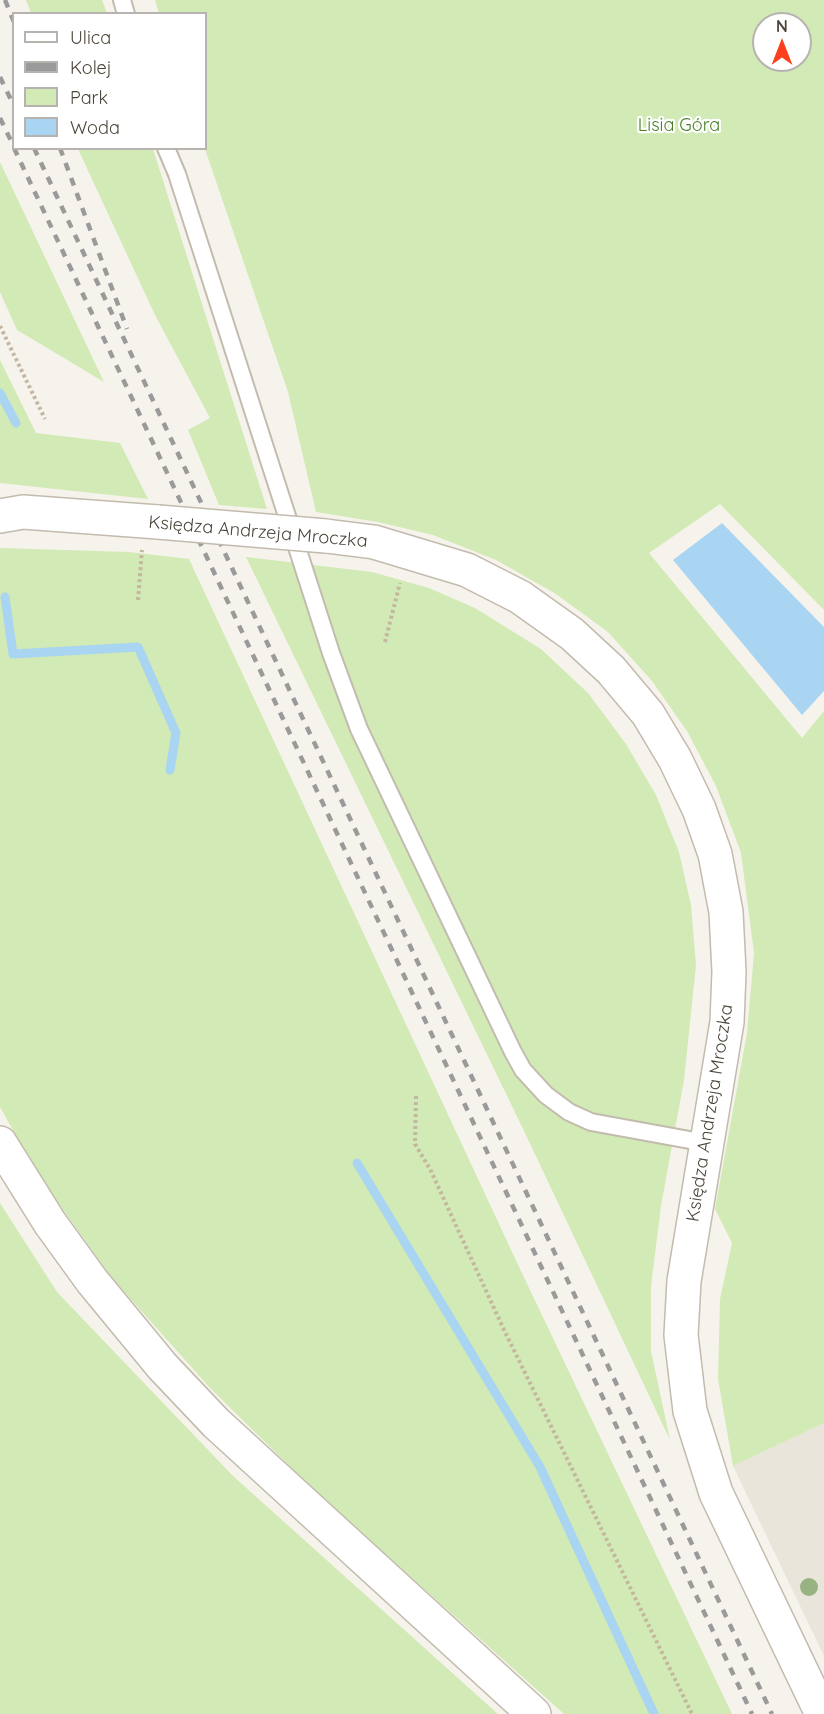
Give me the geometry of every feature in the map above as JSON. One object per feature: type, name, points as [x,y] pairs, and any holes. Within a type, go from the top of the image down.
[{"type":"street","name":"Księdza Andrzeja Mroczka","points":[[8,511],[150,532],[326,536],[374,542],[425,555],[466,570],[520,597],[572,634],[611,670],[648,714],[675,759],[699,809],[715,854],[726,912],[729,972],[727,1022],[684,1281],[681,1335],[690,1411],[716,1493],[822,1714]]},
{"type":"street","points":[[0,1143],[64,1243],[162,1366],[241,1446],[534,1714]]},
{"type":"lane","points":[[167,150],[177,174],[328,643],[359,729],[513,1052],[523,1070],[546,1095],[569,1112],[591,1122],[706,1143]]},
{"type":"path","points":[[0,326],[45,419]]},
{"type":"path","points":[[138,600],[150,532]]},
{"type":"path","points":[[385,642],[403,573]]},
{"type":"path","points":[[416,1096],[415,1144],[430,1168],[505,1332],[692,1714]]},
{"type":"shaded area","points":[[824,1423],[824,1656],[733,1466]]},
{"type":"green space","points":[[26,0],[102,0],[107,12],[31,12]]},
{"type":"green space","name":"Lisia Góra","points":[[155,0],[824,0],[824,610],[720,504],[649,553],[802,738],[824,711],[824,1423],[733,1466],[718,1379],[720,1299],[732,1243],[715,1209],[747,1033],[754,953],[741,853],[716,786],[687,731],[652,681],[608,632],[556,594],[496,560],[433,535],[378,522],[316,512],[288,392],[205,150],[207,12],[159,12]]},
{"type":"green space","points":[[78,150],[153,150],[267,509],[219,505],[188,430],[210,418],[155,315]]},
{"type":"green space","points":[[0,162],[104,382],[17,330],[0,292]]},
{"type":"green space","points":[[0,360],[36,433],[120,443],[148,499],[0,483]]},
{"type":"green space","points":[[0,548],[129,552],[189,559],[520,1269],[732,1714],[564,1714],[318,1494],[211,1389],[111,1277],[37,1173],[0,1107]]},
{"type":"green space","points":[[246,557],[372,572],[429,588],[475,608],[541,649],[588,693],[626,744],[656,795],[679,852],[691,905],[696,965],[684,1080],[661,1206],[651,1286],[651,1351],[670,1440],[525,1133]]},
{"type":"green space","points":[[0,1203],[57,1292],[233,1476],[498,1714],[0,1714]]},
{"type":"water","points":[[722,523],[824,627],[824,691],[802,715],[673,560]]},
{"type":"waterway","points":[[0,393],[16,423]]},
{"type":"waterway","points":[[5,597],[13,654],[138,647],[176,733],[170,770]]},
{"type":"waterway","points":[[357,1163],[540,1467],[654,1714]]},
{"type":"railway","points":[[5,0],[12,17]]},
{"type":"railway","points":[[0,77],[12,102]]},
{"type":"railway","points":[[0,118],[12,143]]},
{"type":"railway","points":[[15,150],[752,1714]]},
{"type":"railway","points":[[35,150],[772,1714]]},
{"type":"railway","points":[[61,150],[127,329]]}]
